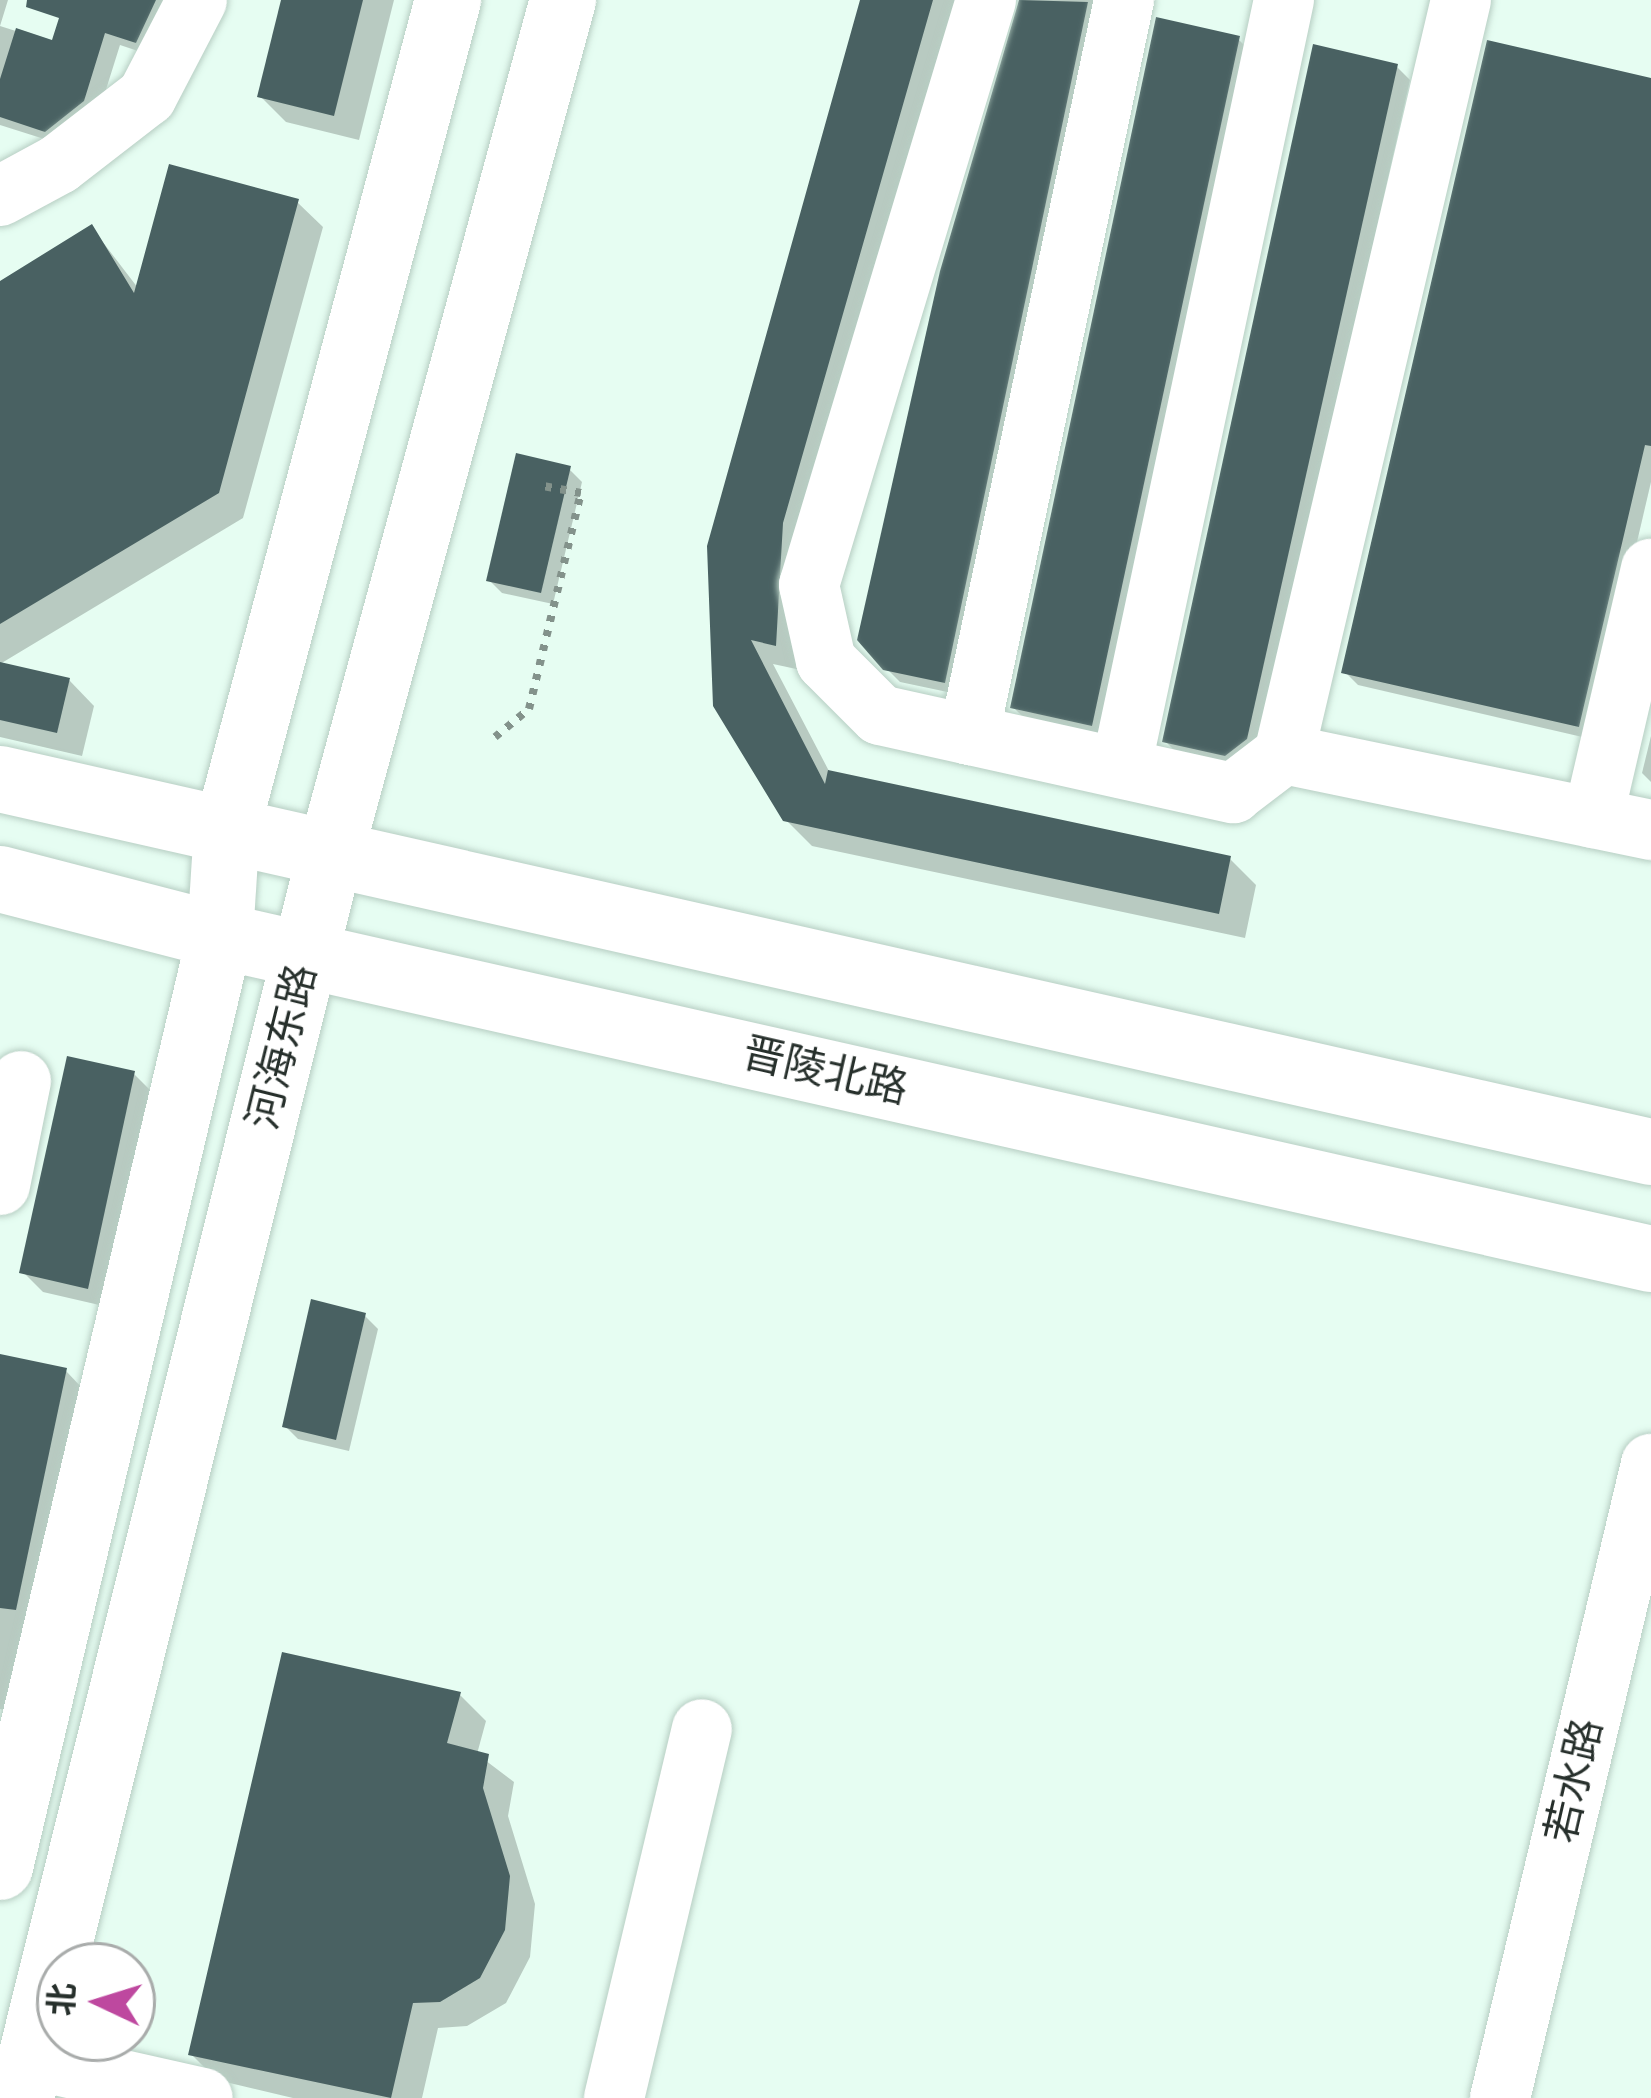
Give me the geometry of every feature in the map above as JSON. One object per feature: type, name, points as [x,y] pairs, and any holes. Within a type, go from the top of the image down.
[{"type":"main road","name":"河海东路","points":[[0,1867],[220,936],[227,829],[448,0]]},
{"type":"main road","name":"河海东路","points":[[26,2078],[331,851],[562,0]]},
{"type":"main road","points":[[0,779],[1651,1152]]},
{"type":"main road","name":"晋陵北路","points":[[0,879],[220,936],[1651,1259]]},
{"type":"lane","points":[[0,196],[59,164],[147,96],[196,0]]},
{"type":"lane","points":[[986,0],[809,585],[826,662],[880,716],[1233,793],[1284,754],[1461,0]]},
{"type":"lane","points":[[969,735],[1124,0]]},
{"type":"lane","points":[[1121,768],[1284,0]]},
{"type":"lane","points":[[1593,818],[1651,569]]},
{"type":"lane","points":[[1284,754],[1651,830]]},
{"type":"lane","points":[[0,1185],[21,1081]]},
{"type":"lane","name":"若水路","points":[[1500,2098],[1635,1600],[1651,1465]]},
{"type":"lane","points":[[614,2098],[702,1729]]},
{"type":"lane","points":[[26,2078],[203,2098]]},
{"type":"path","points":[[495,737],[529,709],[581,493],[538,485]]},
{"type":"building","points":[[27,0],[156,0],[136,43],[105,33],[84,101],[45,132],[0,117],[0,79],[16,28],[52,40],[59,18],[26,7]]},
{"type":"building","points":[[281,0],[363,0],[334,116],[257,97]]},
{"type":"building","points":[[860,0],[933,0],[783,523],[776,646],[751,640],[825,784],[828,770],[1231,856],[1219,914],[783,821],[713,706],[707,546]]},
{"type":"building","points":[[1019,0],[1088,2],[945,683],[883,670],[857,640],[940,271]]},
{"type":"building","points":[[1156,17],[1240,36],[1092,726],[1010,708]]},
{"type":"building","points":[[1487,40],[1651,78],[1651,446],[1645,445],[1579,727],[1341,673]]},
{"type":"building","points":[[1313,44],[1398,64],[1247,739],[1225,756],[1162,742]]},
{"type":"building","points":[[169,164],[299,199],[219,493],[0,624],[0,281],[92,224],[134,293]]},
{"type":"building","points":[[516,453],[571,466],[541,593],[486,581]]},
{"type":"building","points":[[0,662],[70,678],[57,733],[0,720]]},
{"type":"building","points":[[67,1056],[135,1071],[88,1289],[19,1273]]},
{"type":"building","points":[[311,1299],[366,1313],[336,1440],[282,1427]]},
{"type":"building","points":[[0,1354],[67,1368],[16,1610],[0,1608]]},
{"type":"building","points":[[282,1652],[461,1692],[447,1743],[489,1754],[483,1788],[510,1876],[505,1930],[480,1978],[440,2002],[413,2003],[391,2098],[188,2055]]}]
